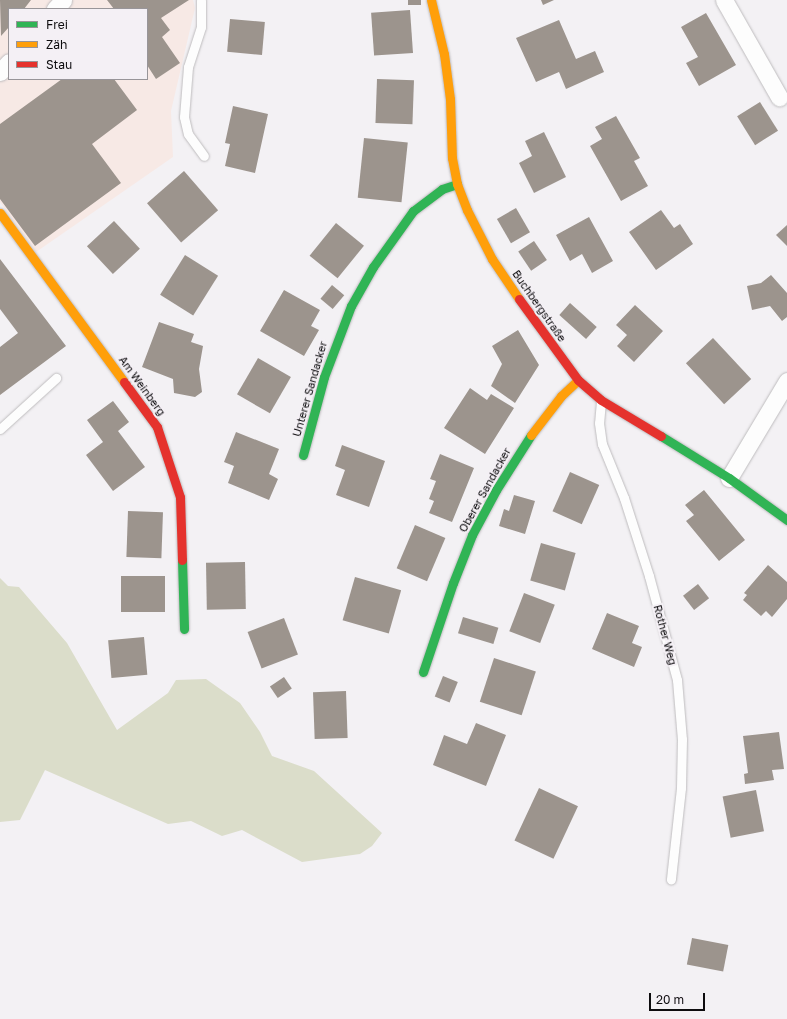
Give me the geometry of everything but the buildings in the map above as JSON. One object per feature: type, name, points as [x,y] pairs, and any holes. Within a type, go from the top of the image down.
[{"type":"street","points":[[56,8],[63,0]]},
{"type":"street","name":"Buchbergstraße","points":[[431,0],[446,69],[450,99],[452,158],[457,184],[467,210],[492,259],[524,307],[578,380],[601,400],[729,478],[787,520]]},
{"type":"street","points":[[724,0],[779,97]]},
{"type":"street","points":[[0,72],[8,63]]},
{"type":"street","name":"Unterer Sandacker","points":[[303,455],[324,377],[351,306],[374,267],[413,211],[442,189],[457,184]]},
{"type":"street","name":"Am Weinberg","points":[[0,213],[157,427],[180,497],[184,629]]},
{"type":"street","name":"Oberer Sandacker","points":[[423,672],[453,583],[479,522],[496,490],[532,433],[560,396],[578,380]]},
{"type":"street","points":[[729,478],[787,381]]},
{"type":"lane","points":[[201,0],[201,27],[188,67],[184,117],[188,134],[204,156]]},
{"type":"lane","points":[[0,429],[56,378]]},
{"type":"lane","name":"Rother Weg","points":[[601,400],[599,423],[602,444],[624,498],[649,576],[677,680],[682,739],[681,788],[671,879]]},
{"type":"shaded area","points":[[0,0],[193,0],[195,8],[171,111],[173,157],[36,252],[0,202]]},
{"type":"green space","points":[[0,578],[8,586],[19,587],[67,643],[117,730],[168,693],[176,680],[206,679],[240,703],[260,732],[272,756],[314,771],[382,833],[372,846],[360,854],[302,862],[242,830],[222,836],[191,821],[168,824],[45,770],[20,820],[0,822]]},
{"type":"traffic: fast","points":[[303,455],[324,377],[351,306],[373,267],[413,211],[442,189],[457,184]]},
{"type":"traffic: fast","points":[[423,672],[453,583],[472,535],[496,490],[531,435]]},
{"type":"traffic: fast","points":[[661,436],[729,478],[787,520]]},
{"type":"traffic: fast","points":[[182,560],[184,629]]},
{"type":"traffic: slow","points":[[431,0],[444,54],[450,99],[452,158],[457,184],[467,210],[492,259],[519,299]]},
{"type":"traffic: slow","points":[[0,213],[124,382]]},
{"type":"traffic: slow","points":[[531,435],[561,396],[578,380]]},
{"type":"traffic: jam","points":[[519,299],[578,380],[601,400],[661,436]]},
{"type":"traffic: jam","points":[[124,382],[157,427],[180,497],[182,560]]}]
